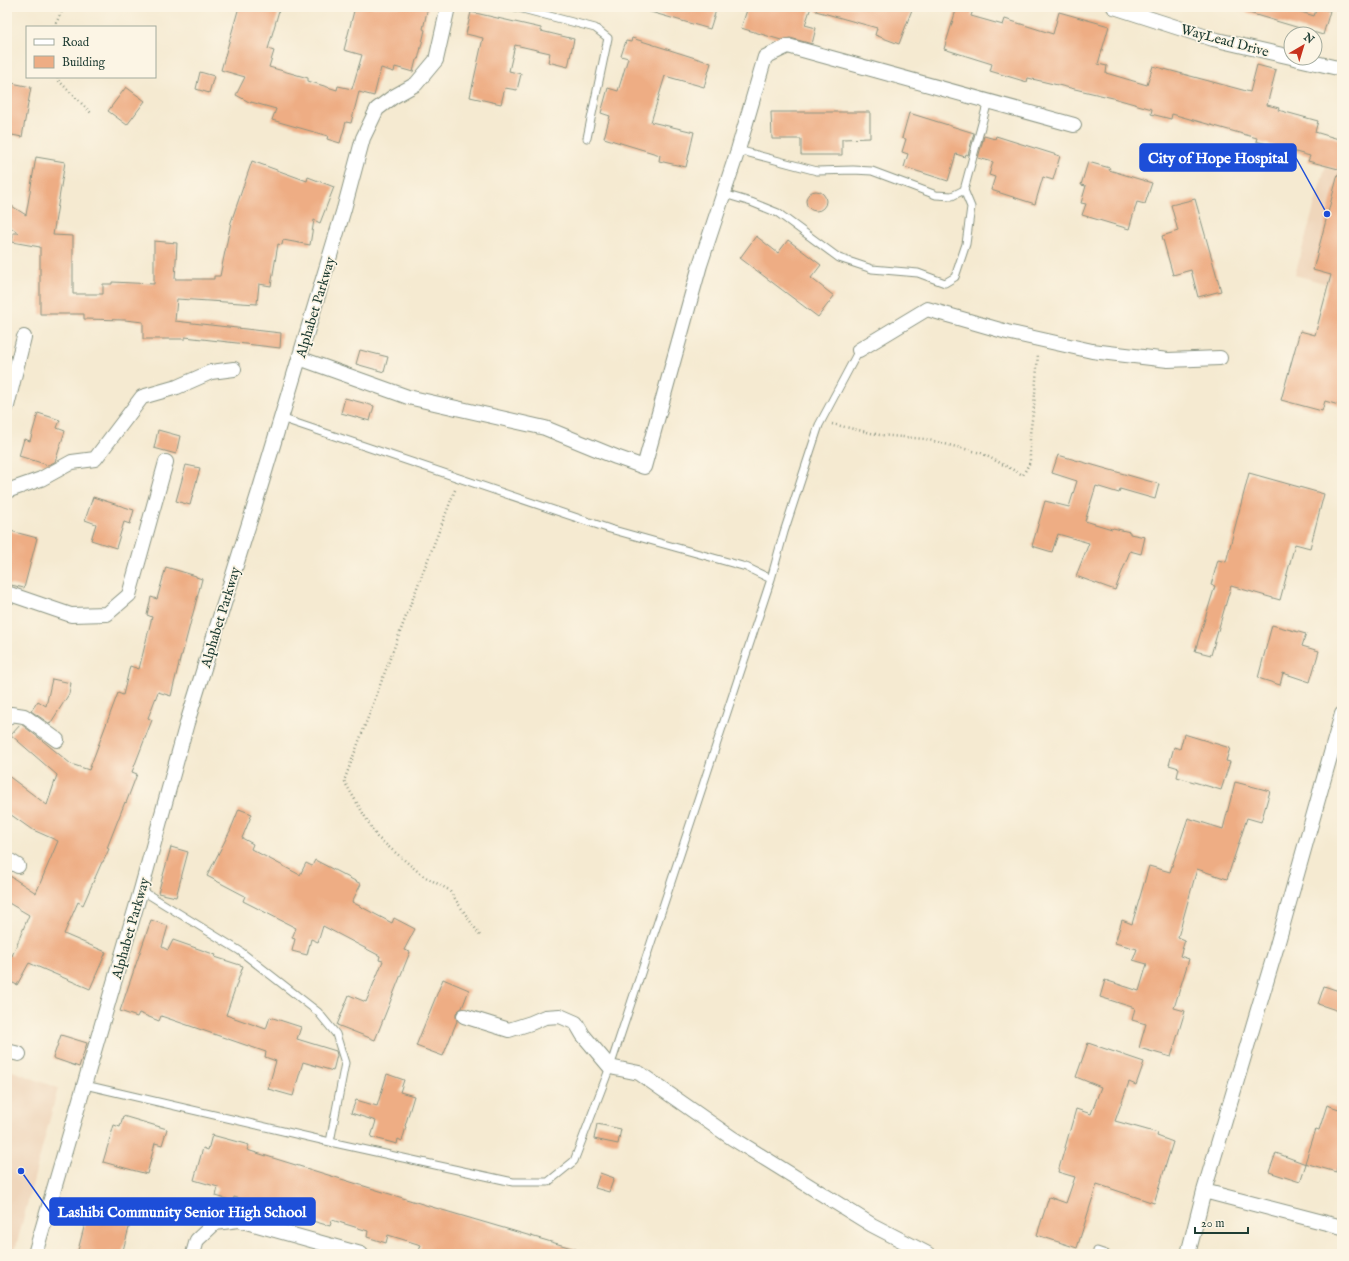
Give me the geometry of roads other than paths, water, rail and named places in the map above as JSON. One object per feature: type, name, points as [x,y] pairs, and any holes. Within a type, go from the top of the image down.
[{"type":"street","name":"Alphabet Parkway","points":[[35,1254],[141,890],[187,723],[282,418],[344,209],[363,138],[377,109],[393,97],[416,84],[436,60],[448,7]]},
{"type":"street","name":"WayLead Drive","points":[[1114,7],[1213,39],[1283,56]]},
{"type":"street","points":[[299,358],[408,397],[545,428],[644,467],[700,265],[738,150],[765,57],[788,46],[1074,125]]},
{"type":"street","name":"WayLead Drive","points":[[1323,65],[1342,69]]},
{"type":"street","points":[[858,350],[927,309],[1007,332],[1092,351],[1168,360],[1220,358]]},
{"type":"street","points":[[7,406],[24,337]]},
{"type":"street","points":[[7,491],[41,479],[72,462],[95,459],[142,397],[177,387],[211,372],[234,369]]},
{"type":"street","points":[[7,593],[71,615],[106,614],[129,595],[166,462]]},
{"type":"street","points":[[7,718],[11,714],[24,716],[57,740]]},
{"type":"street","points":[[1188,1254],[1204,1191],[1278,941],[1342,714]]},
{"type":"street","points":[[464,1016],[509,1030],[545,1017],[560,1016],[576,1022],[583,1035],[610,1067],[639,1073],[732,1138],[872,1225],[928,1254]]},
{"type":"street","points":[[1204,1191],[1342,1227]]},
{"type":"street","points":[[193,1254],[197,1240],[215,1223],[239,1220],[360,1254]]},
{"type":"lane","points":[[515,7],[595,28],[608,38],[587,138]]},
{"type":"lane","points":[[724,194],[751,202],[778,213],[839,258],[872,269],[918,273],[945,283],[955,277],[966,244],[971,208],[964,190],[988,101]]},
{"type":"lane","points":[[738,150],[817,172],[853,170],[872,172],[936,195],[952,196],[964,190]]},
{"type":"lane","points":[[85,1085],[330,1142],[513,1182],[548,1182],[574,1161],[610,1067],[771,579],[784,532],[819,425],[858,350]]},
{"type":"lane","points":[[282,418],[610,529],[746,567],[771,579]]},
{"type":"lane","points":[[141,890],[240,951],[318,1012],[336,1034],[345,1063],[330,1142]]},
{"type":"lane","points":[[1097,1251],[1106,1254]]},
{"type":"place","name":"City of Hope Hospital","points":[[1327,214]]},
{"type":"place","name":"Lashibi Community Senior High School","points":[[21,1171]]}]
